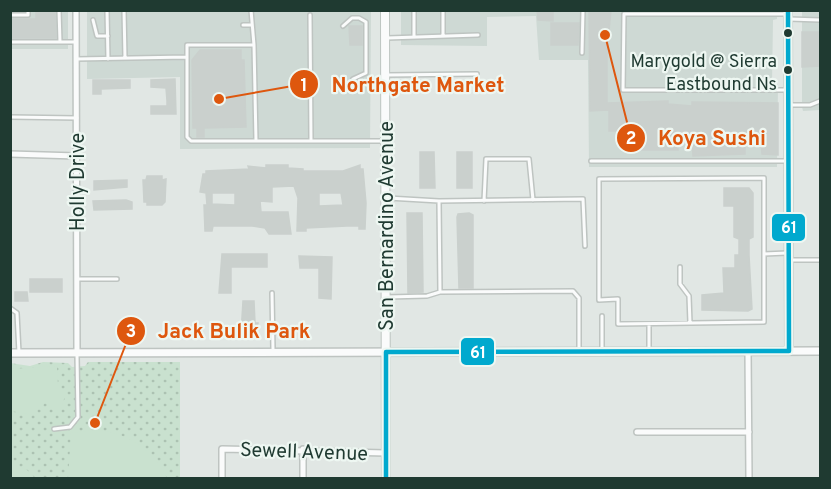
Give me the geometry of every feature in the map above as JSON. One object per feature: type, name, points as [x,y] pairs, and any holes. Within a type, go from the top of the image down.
[{"type":"main road","name":"San Bernardino Avenue","points":[[385,10],[387,478]]},
{"type":"street","name":"Holly Drive","points":[[76,10],[77,353]]},
{"type":"street","points":[[788,14],[789,351]]},
{"type":"street","points":[[10,154],[77,156]]},
{"type":"street","points":[[748,351],[749,478]]},
{"type":"street","points":[[10,353],[820,351]]},
{"type":"street","points":[[637,432],[749,432]]},
{"type":"street","name":"Sewell Avenue","points":[[222,478],[222,449],[303,449],[322,453],[386,453]]},
{"type":"street","points":[[303,449],[303,478]]},
{"type":"lane","points":[[10,15],[28,15],[28,10]]},
{"type":"lane","points":[[59,10],[60,42]]},
{"type":"lane","points":[[107,10],[108,59]]},
{"type":"lane","points":[[124,10],[125,58]]},
{"type":"lane","points":[[251,10],[256,141]]},
{"type":"lane","points":[[414,10],[414,35]]},
{"type":"lane","points":[[443,10],[443,35]]},
{"type":"lane","points":[[582,53],[583,10]]},
{"type":"lane","points":[[788,90],[623,90],[625,12],[788,14],[820,20]]},
{"type":"lane","points":[[310,15],[311,141]]},
{"type":"lane","points":[[343,27],[352,18],[359,18],[366,22],[366,73],[353,79]]},
{"type":"lane","points":[[93,20],[97,36],[108,36]]},
{"type":"lane","points":[[243,25],[252,25]]},
{"type":"lane","points":[[385,38],[407,38],[414,35],[478,35]]},
{"type":"lane","points":[[10,42],[76,42]]},
{"type":"lane","points":[[254,45],[187,45],[187,137],[191,141],[386,141]]},
{"type":"lane","points":[[76,59],[187,57]]},
{"type":"lane","points":[[385,75],[477,74]]},
{"type":"lane","points":[[788,105],[810,105],[820,101]]},
{"type":"lane","points":[[10,117],[76,118]]},
{"type":"lane","points":[[484,201],[486,159],[531,160],[532,200]]},
{"type":"lane","points":[[591,161],[788,161]]},
{"type":"lane","points":[[764,178],[764,322],[690,323],[618,324],[618,299],[599,300],[599,179],[764,178]]},
{"type":"lane","points":[[386,198],[439,201],[583,200],[585,246]]},
{"type":"lane","points":[[439,201],[440,292]]},
{"type":"lane","points":[[764,254],[820,260]]},
{"type":"lane","points":[[680,267],[680,284],[689,296],[690,323]]},
{"type":"lane","points":[[77,279],[117,279]]},
{"type":"lane","points":[[386,297],[427,297],[440,292],[575,292],[579,298],[579,351]]},
{"type":"lane","points":[[272,293],[273,352]]},
{"type":"lane","points":[[10,308],[17,313],[19,353]]},
{"type":"lane","points":[[602,316],[602,351]]},
{"type":"lane","points":[[649,324],[649,351]]},
{"type":"lane","points":[[54,429],[70,427],[78,417],[77,353]]},
{"type":"shaded area","points":[[11,11],[68,11],[68,49],[11,49]]},
{"type":"shaded area","points":[[87,11],[371,11],[370,148],[180,149],[180,77],[87,79]]},
{"type":"shaded area","points":[[401,11],[777,11],[777,19],[773,20],[772,84],[778,84],[777,167],[589,167],[588,60],[539,60],[536,16],[487,17],[487,46],[401,45]]},
{"type":"shaded area","points":[[802,11],[820,11],[820,110],[803,111],[802,107]]},
{"type":"green space","points":[[43,362],[68,363],[72,367],[85,366],[88,362],[180,362],[180,478],[11,478],[10,363],[30,366]]},
{"type":"green space","points":[[57,366],[58,386],[66,392],[61,410],[57,411],[45,403],[32,415],[11,411],[11,369]]},
{"type":"green space","points":[[94,430],[128,438],[154,458],[167,478],[68,478],[71,433]]},
{"type":"green space","points":[[11,463],[27,470],[35,478],[11,478]]},
{"type":"building","points":[[36,10],[55,10],[56,38],[10,38],[10,19],[36,19]]},
{"type":"building","points":[[537,10],[553,10],[553,21],[538,20]]},
{"type":"building","points":[[589,10],[611,10],[607,51],[607,103],[668,101],[668,104],[692,106],[692,102],[778,103],[778,155],[762,154],[760,131],[745,132],[745,154],[693,156],[692,133],[678,133],[678,150],[631,150],[632,131],[609,131],[609,110],[590,111]]},
{"type":"building","points":[[551,23],[579,23],[578,45],[551,45]]},
{"type":"building","points":[[349,26],[362,26],[362,45],[350,45]]},
{"type":"building","points":[[802,32],[820,32],[820,66],[802,67]]},
{"type":"building","points":[[200,50],[241,50],[241,60],[244,60],[246,127],[204,128],[204,137],[197,137],[197,128],[193,128],[192,60]]},
{"type":"building","points":[[175,79],[176,114],[151,114],[151,106],[167,106],[167,101],[166,88],[151,87],[151,80]]},
{"type":"building","points":[[93,80],[130,80],[130,88],[101,89],[101,94],[93,94]]},
{"type":"building","points":[[420,152],[434,152],[435,188],[420,188]]},
{"type":"building","points":[[457,152],[472,152],[472,188],[457,188]]},
{"type":"building","points":[[266,165],[288,165],[288,168],[303,169],[303,171],[343,171],[360,165],[360,169],[363,169],[366,203],[365,229],[359,229],[359,226],[347,226],[306,228],[306,231],[297,231],[298,198],[294,186],[272,187],[272,202],[260,201],[261,212],[288,212],[291,234],[269,234],[265,228],[252,226],[213,226],[212,231],[205,231],[206,193],[200,192],[203,174],[206,174],[206,171],[249,169],[248,166],[266,168]],"holes":[[[212,193],[235,193],[235,205],[212,204]],[[319,193],[341,193],[343,205],[319,206]]]},
{"type":"building","points":[[147,176],[162,176],[162,180],[166,179],[165,202],[162,205],[147,205],[147,202],[144,202],[143,180],[146,180]]},
{"type":"building","points":[[127,180],[127,187],[94,190],[94,181]]},
{"type":"building","points":[[724,188],[749,188],[753,193],[753,237],[749,239],[752,309],[748,311],[702,310],[702,295],[724,293],[723,268],[735,268],[735,255],[739,255],[739,239],[734,237],[734,206],[724,206]]},
{"type":"building","points":[[126,200],[132,202],[132,209],[94,210],[93,201]]},
{"type":"building","points":[[407,213],[422,213],[423,292],[408,293]]},
{"type":"building","points":[[458,214],[473,215],[473,288],[459,288],[457,217]]},
{"type":"building","points":[[222,254],[267,254],[267,267],[231,267],[231,293],[219,293]]},
{"type":"building","points":[[299,256],[332,257],[331,299],[319,298],[319,268],[300,268]]},
{"type":"building","points":[[30,279],[62,279],[62,292],[30,292]]},
{"type":"building","points":[[15,292],[27,292],[28,301],[15,301]]},
{"type":"building","points":[[243,301],[254,301],[255,323],[258,323],[256,335],[241,334]]},
{"type":"transit line","name":"61","points":[[386,478],[386,352],[789,351],[788,10]]},
{"type":"place","name":"Koya Sushi","points":[[605,35]]},
{"type":"place","name":"Marygold @ Sierra Eastbound Ns","points":[[788,70]]},
{"type":"place","name":"Northgate Market","points":[[219,99]]},
{"type":"place","name":"Jack Bulik Park","points":[[95,423]]}]
